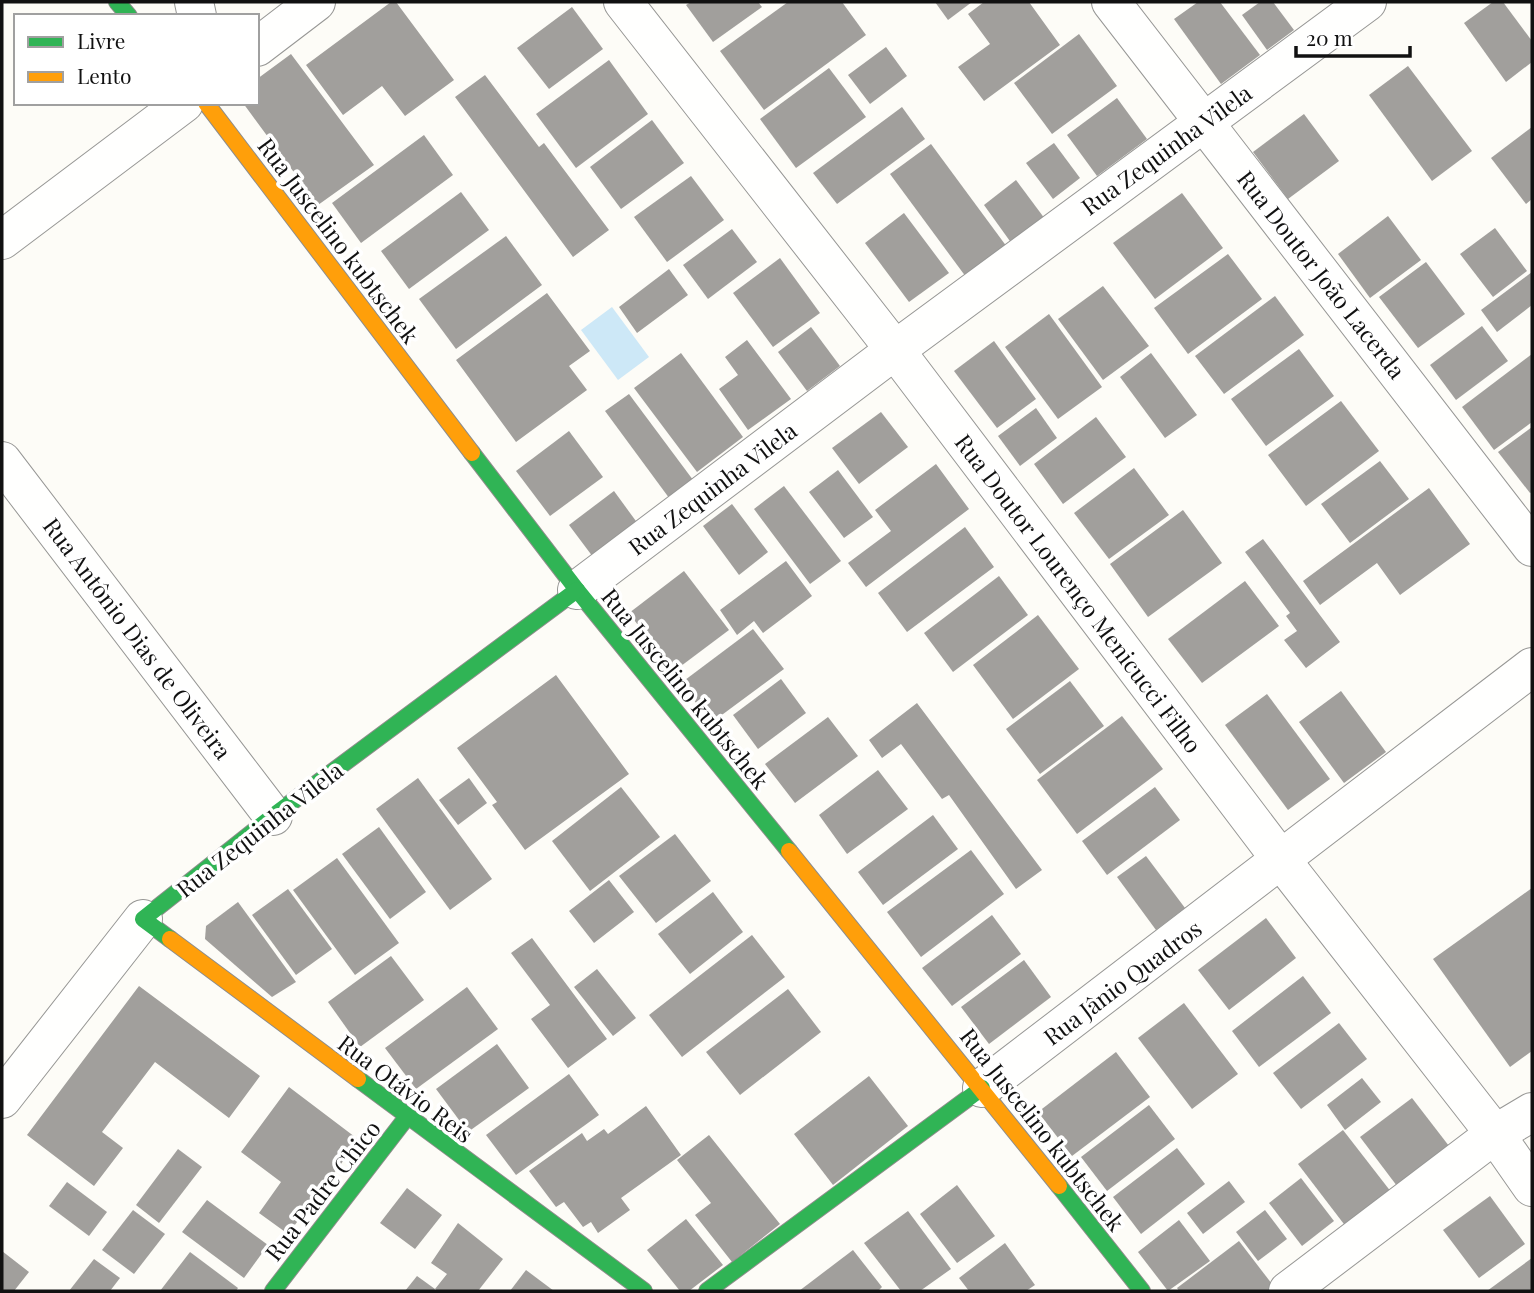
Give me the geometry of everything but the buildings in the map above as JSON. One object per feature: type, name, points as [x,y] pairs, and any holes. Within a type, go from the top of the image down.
[{"type":"main road","name":"Rua Juscelino kubtschek","points":[[208,105],[577,590],[982,1088],[1142,1291]]},
{"type":"main road","name":"Rua Zequinha Vilela","points":[[143,919],[273,816],[577,590]]},
{"type":"main road","name":"Rua Otávio Reis","points":[[143,919],[644,1291]]},
{"type":"main road","name":"Rua Jânio Quadros","points":[[707,1291],[982,1088]]},
{"type":"main road","name":"Rua Padre Chico","points":[[273,1291],[407,1117]]},
{"type":"street","points":[[259,45],[316,2]]},
{"type":"street","name":"Rua Doutor Lourenço Menicucci Filho","points":[[624,2],[895,350],[1282,861],[1495,1134],[1532,1187]]},
{"type":"street","name":"Rua Doutor João Lacerda","points":[[1111,2],[1532,547]]},
{"type":"street","name":"Rua Zequinha Vilela","points":[[577,590],[895,350],[1367,2]]},
{"type":"street","points":[[2,240],[181,105]]},
{"type":"street","name":"Rua Antônio Dias de Oliveira","points":[[2,461],[273,816]]},
{"type":"street","name":"Rua Jânio Quadros","points":[[982,1088],[1532,667]]},
{"type":"street","name":"Rua Zequinha Vilela","points":[[2,1099],[143,919]]},
{"type":"street","points":[[1288,1291],[1495,1134],[1532,1112]]},
{"type":"water","points":[[612,307],[649,357],[618,380],[581,330]]},
{"type":"traffic: fast","points":[[117,2],[127,14]]},
{"type":"traffic: fast","points":[[472,453],[577,590],[789,851]]},
{"type":"traffic: fast","points":[[170,939],[143,919],[273,816],[577,590]]},
{"type":"traffic: fast","points":[[358,1079],[644,1291]]},
{"type":"traffic: fast","points":[[707,1291],[982,1088]]},
{"type":"traffic: fast","points":[[273,1291],[407,1117]]},
{"type":"traffic: fast","points":[[1059,1186],[1142,1291]]},
{"type":"traffic: slow","points":[[208,105],[472,453]]},
{"type":"traffic: slow","points":[[789,851],[1059,1186]]},
{"type":"traffic: slow","points":[[170,939],[358,1079]]}]
